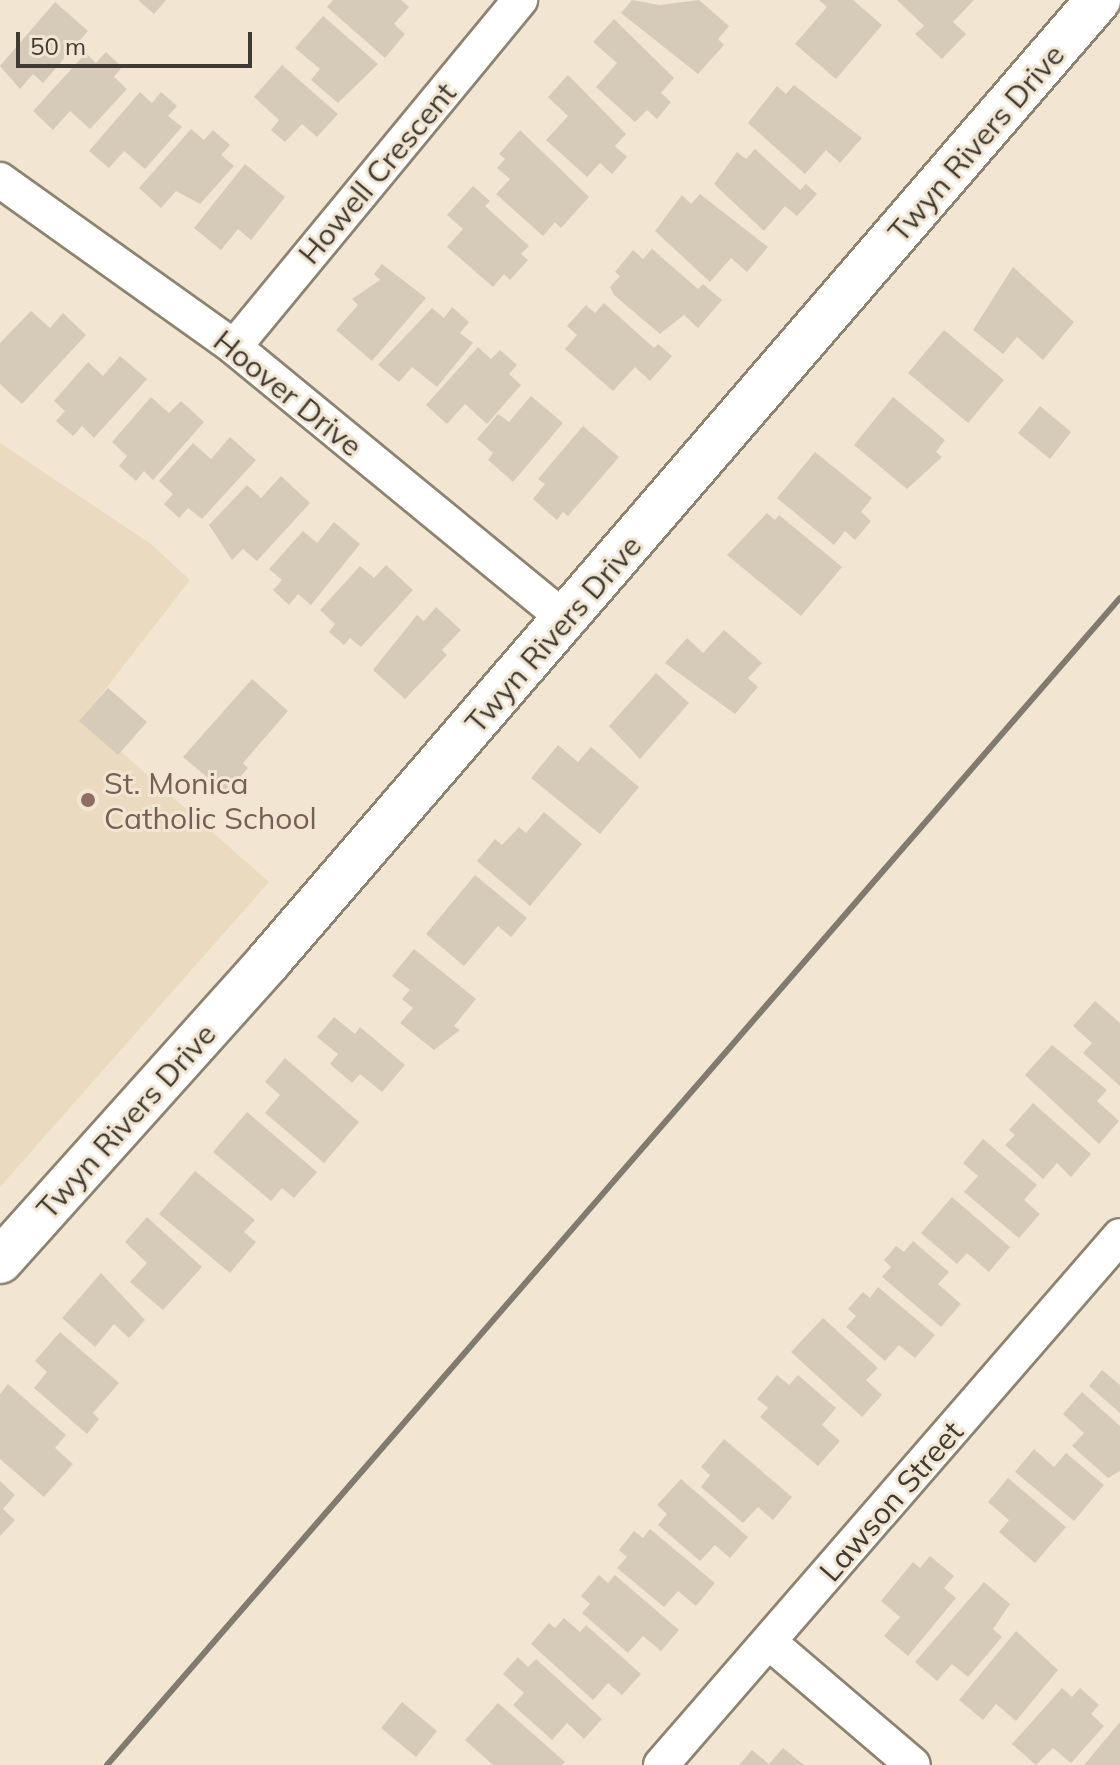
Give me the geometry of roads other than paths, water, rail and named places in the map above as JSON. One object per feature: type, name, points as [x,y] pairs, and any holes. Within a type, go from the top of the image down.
[{"type":"street","name":"Howell Crescent","points":[[234,347],[520,0]]},
{"type":"street","name":"Twyn Rivers Drive","points":[[0,1261],[566,620],[1098,0]]},
{"type":"street","name":"Hoover Drive","points":[[0,180],[234,347],[566,620]]},
{"type":"street","name":"Lawson Street","points":[[661,1765],[1120,1236]]},
{"type":"street","points":[[769,1642],[913,1765]]},
{"type":"railway","points":[[107,1765],[1120,598]]},
{"type":"place","name":"St. Monica Catholic School","points":[[88,800]]}]
